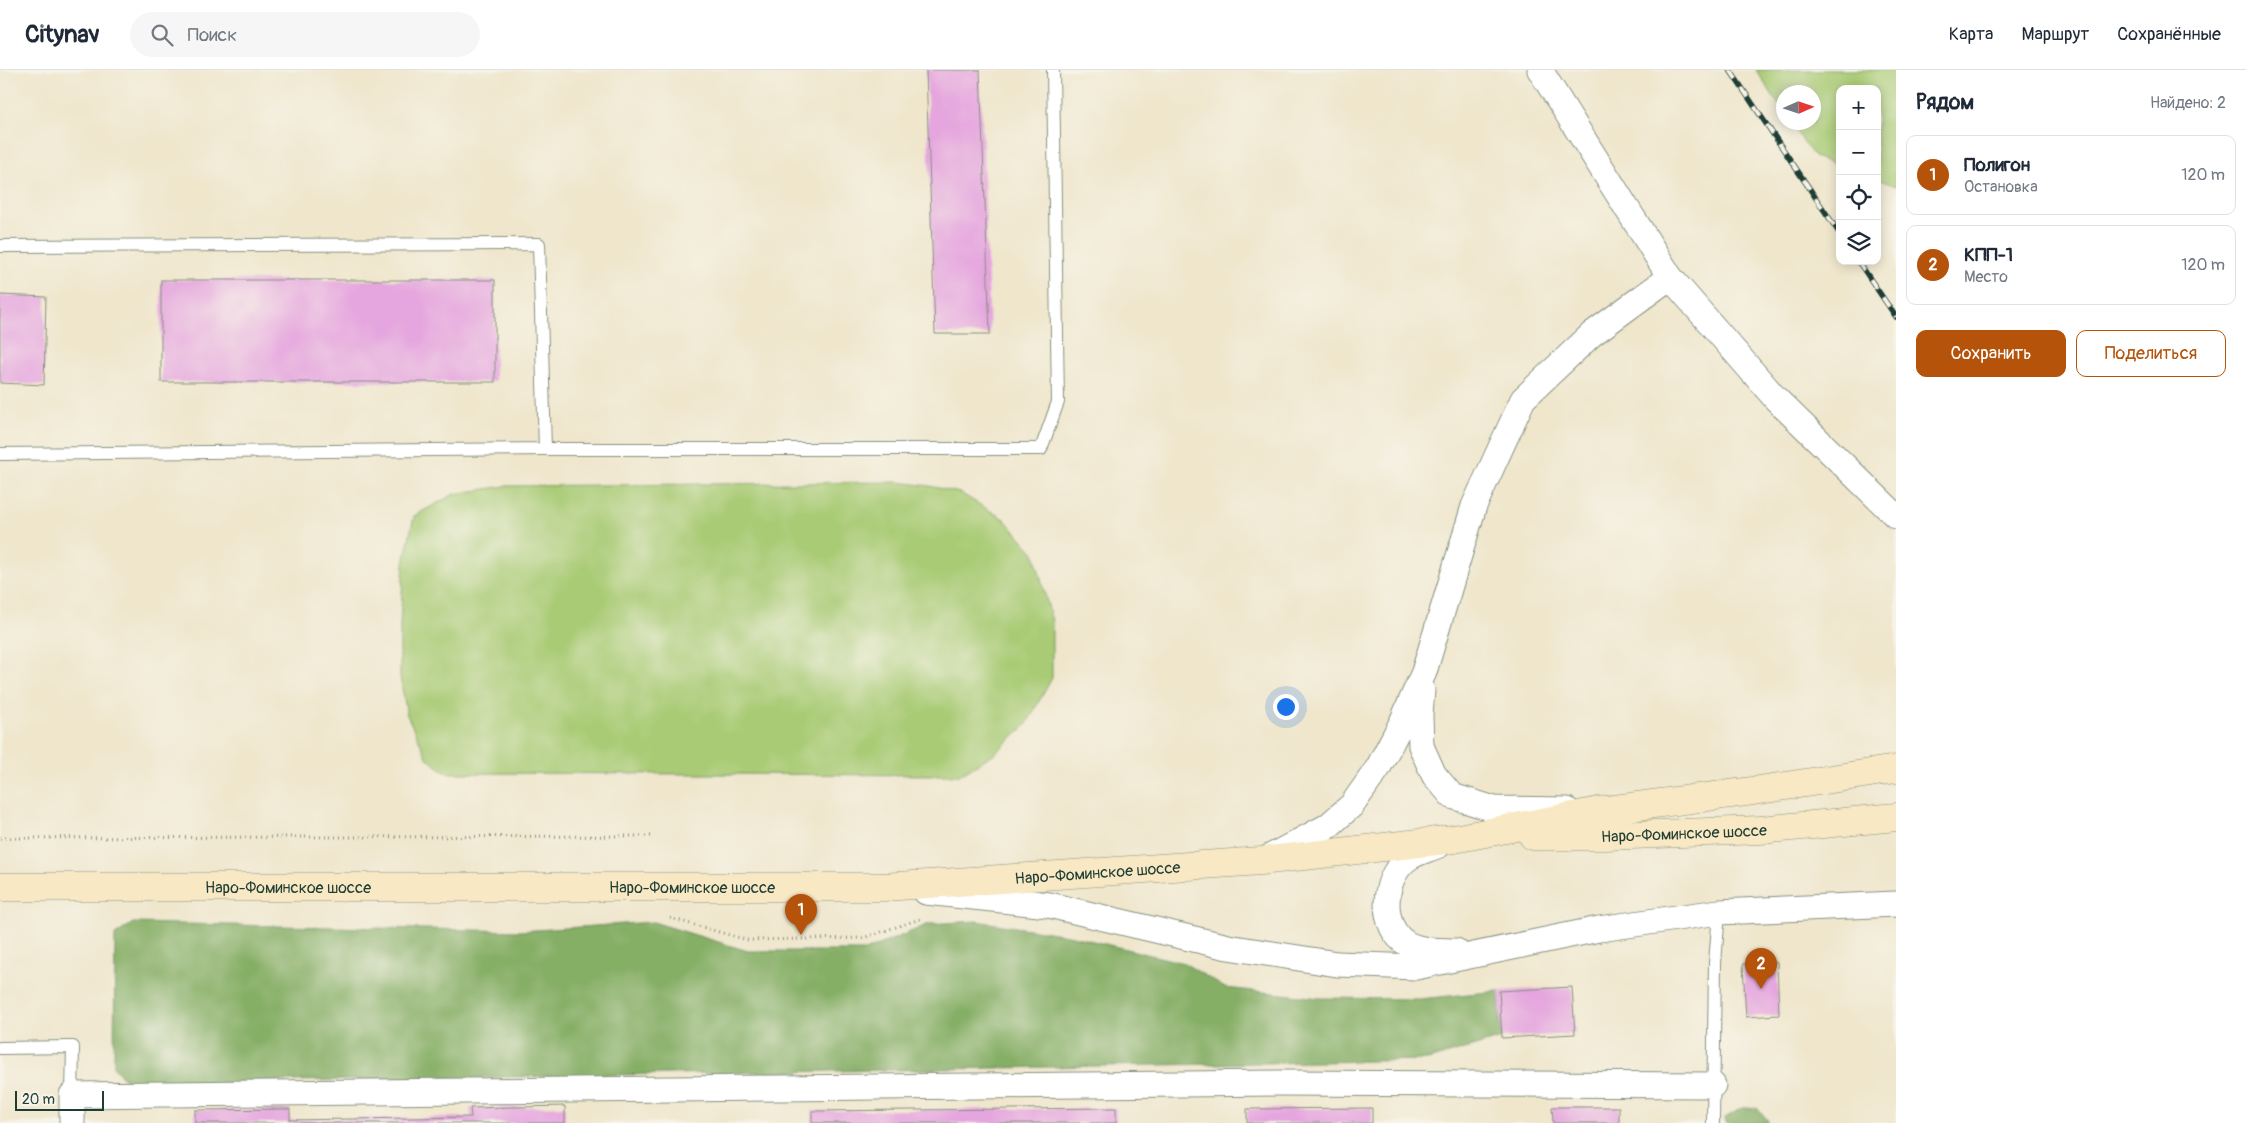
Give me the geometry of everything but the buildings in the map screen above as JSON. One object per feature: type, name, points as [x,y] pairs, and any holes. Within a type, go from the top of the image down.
[{"type":"main road","name":"Наро-Фоминское шоссе","points":[[0,887],[884,888],[1261,861],[1463,837],[1599,811],[1753,792],[1896,768]]},
{"type":"main road","name":"Наро-Фоминское шоссе","points":[[1463,837],[1605,836],[1760,830],[1896,817]]},
{"type":"street","points":[[1540,70],[1670,277],[1776,399],[1896,516]]},
{"type":"street","points":[[1261,861],[1328,826],[1352,805],[1378,768],[1402,722],[1424,672],[1474,506],[1523,399],[1592,334],[1670,277]]},
{"type":"street","points":[[1424,672],[1420,715],[1421,746],[1434,775],[1452,796],[1494,809],[1599,811]]},
{"type":"street","points":[[1463,837],[1409,857],[1392,875],[1386,901],[1391,924],[1404,941],[1425,949],[1484,953]]},
{"type":"street","points":[[884,888],[1049,905],[1228,947],[1337,964],[1416,967],[1599,929],[1719,912],[1896,904]]},
{"type":"street","points":[[72,1123],[72,1095],[1278,1083],[1713,1085]]},
{"type":"lane","points":[[0,454],[545,449],[1041,449],[1058,402],[1053,70]]},
{"type":"lane","points":[[0,246],[539,244],[545,449]]},
{"type":"lane","points":[[1713,1123],[1715,963],[1719,912]]},
{"type":"lane","points":[[0,1048],[73,1046],[72,1095]]},
{"type":"path","points":[[0,838],[651,836]]},
{"type":"green space","points":[[1756,70],[1896,70],[1896,186],[1881,180],[1881,85],[1836,85],[1836,165],[1814,157],[1796,130],[1821,130],[1821,85],[1776,85],[1776,100]]},
{"type":"green space","points":[[898,482],[930,486],[960,493],[1004,519],[1034,553],[1052,621],[1052,678],[1026,725],[995,753],[959,775],[447,773],[428,759],[407,715],[400,677],[400,625],[404,563],[414,516],[454,494],[505,486]]},
{"type":"green space","points":[[976,921],[1068,935],[1184,963],[1225,988],[1320,998],[1419,999],[1499,991],[1502,1038],[1428,1060],[129,1084],[114,1068],[115,935],[133,923],[521,931],[653,922],[748,951],[865,951],[929,924]]},
{"type":"green space","points":[[1742,1108],[1757,1108],[1769,1123],[1725,1123],[1725,1118]]},
{"type":"railway","points":[[1730,70],[1836,228]]},
{"type":"railway","points":[[1861,265],[1896,317]]},
{"type":"place","name":"Полигон","points":[[801,935]]},
{"type":"place","name":"КПП-1","points":[[1761,989]]}]
